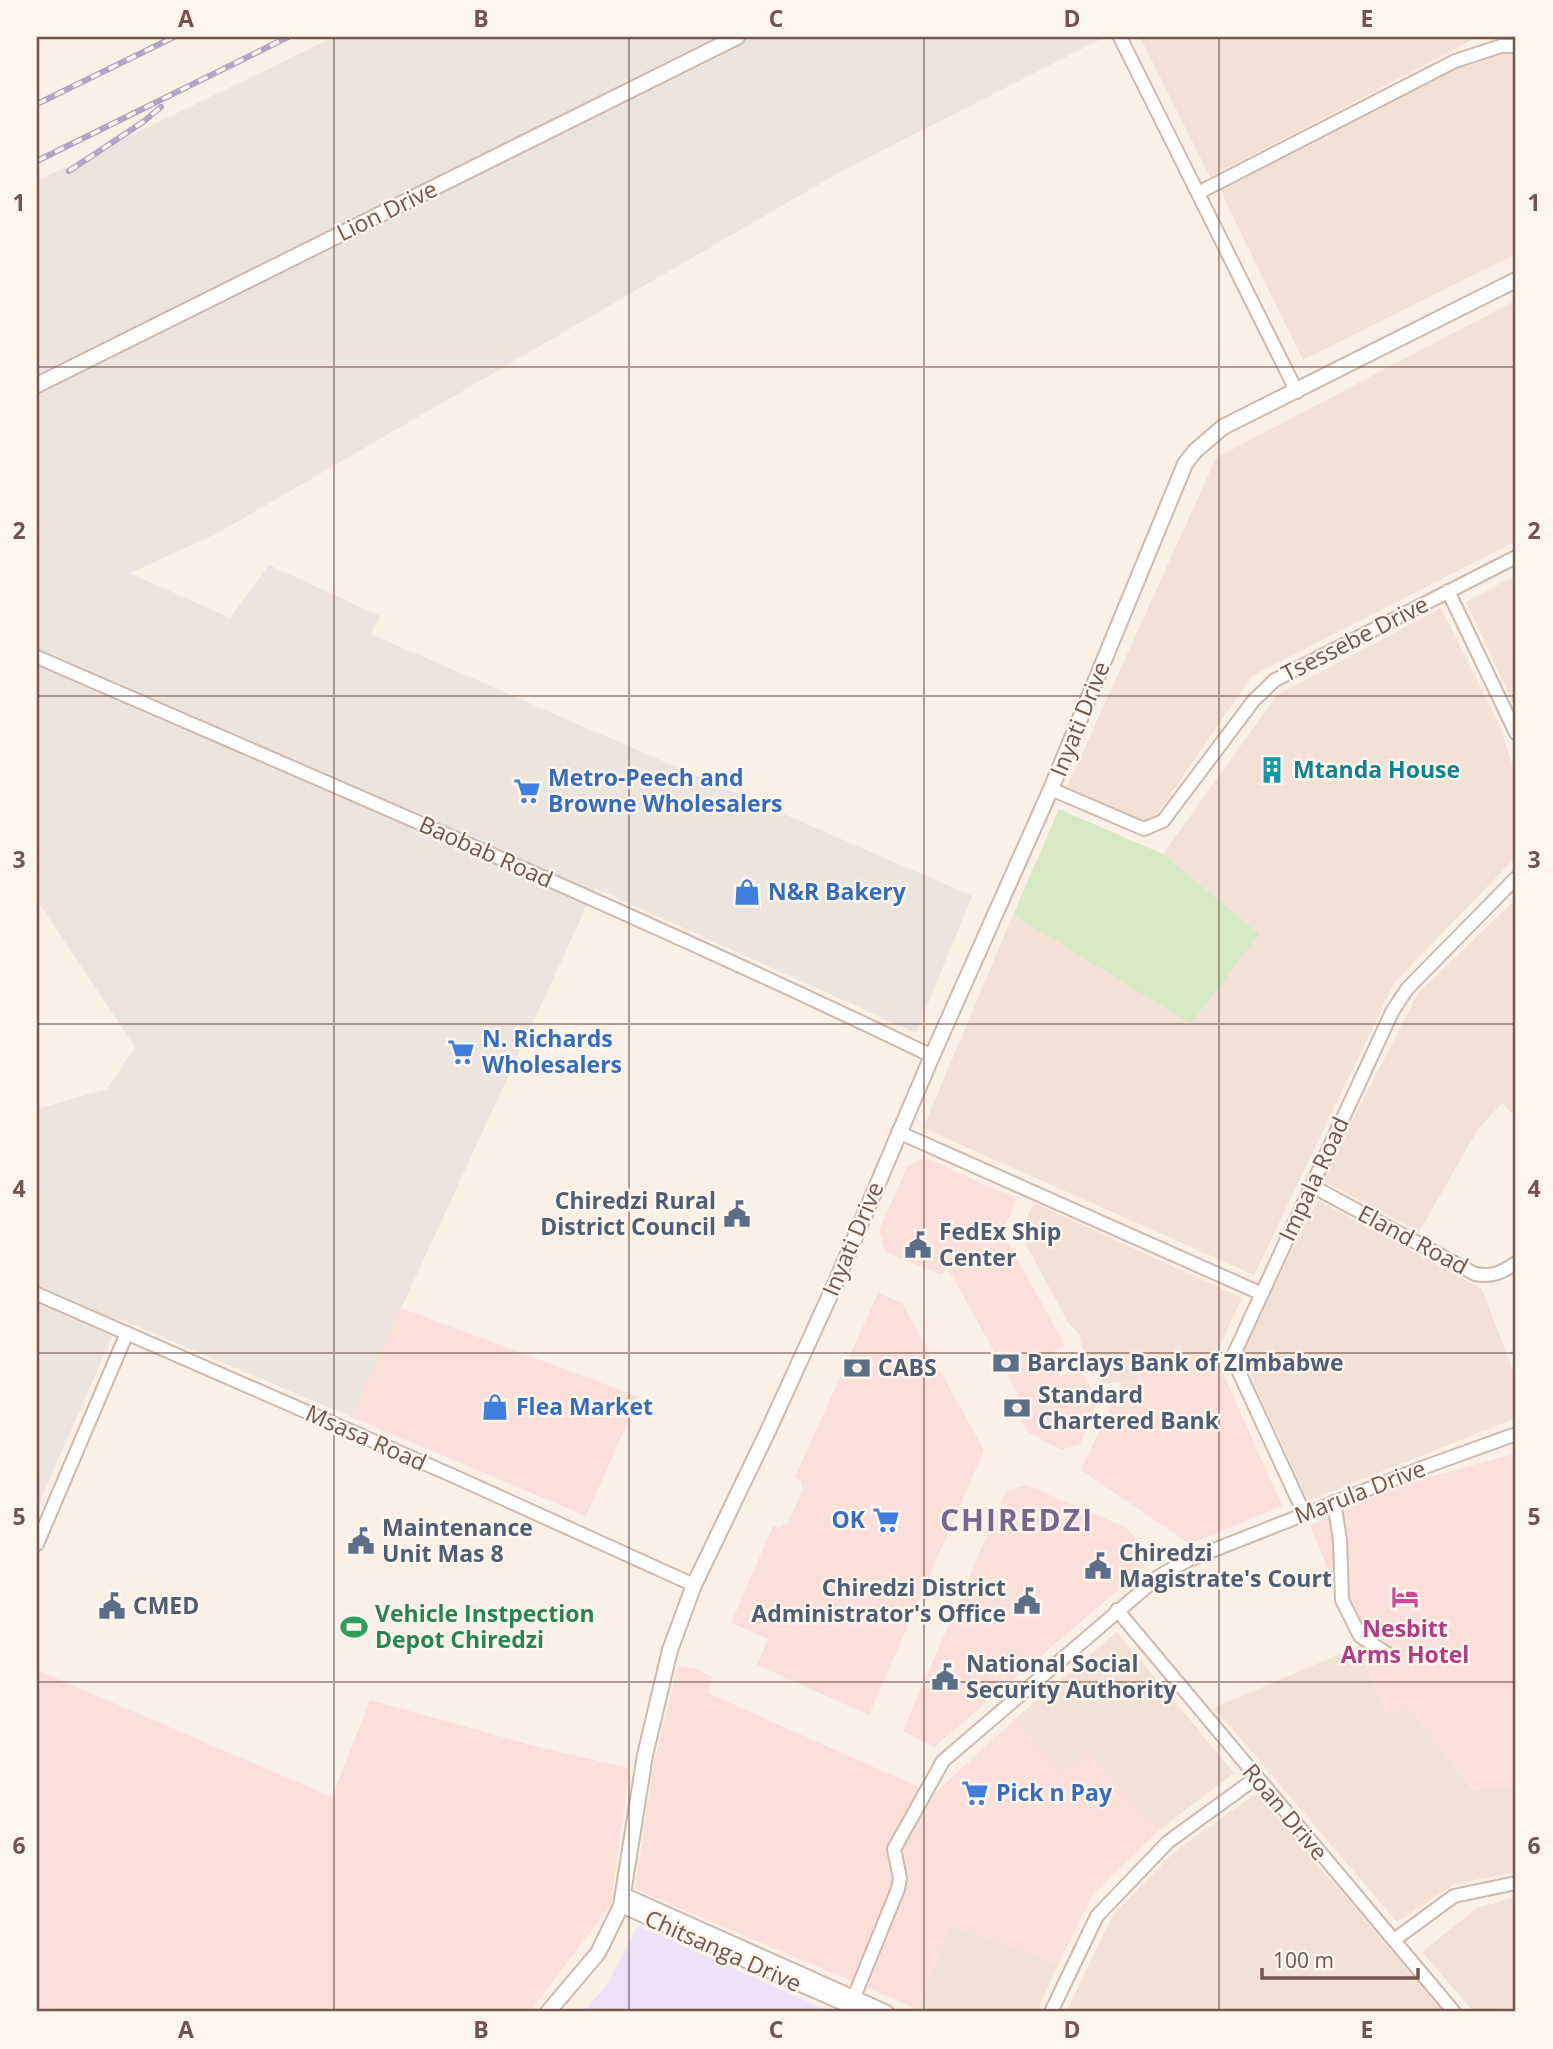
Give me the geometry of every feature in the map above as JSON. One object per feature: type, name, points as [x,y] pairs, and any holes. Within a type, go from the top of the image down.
[{"type":"street","name":"Lion Drive","points":[[37,384],[737,37]]},
{"type":"street","points":[[1120,37],[1297,392]]},
{"type":"street","points":[[1198,193],[1455,61],[1501,46],[1516,46]]},
{"type":"street","name":"Inyati Drive","points":[[548,2012],[598,1953],[622,1900],[645,1755],[670,1650],[694,1585],[836,1282],[898,1132],[1051,789],[1185,464],[1195,451],[1223,427],[1516,280]]},
{"type":"street","name":"Tsessebe Drive","points":[[1051,789],[1144,829],[1163,821],[1254,700],[1275,680],[1516,556]]},
{"type":"street","points":[[1448,591],[1516,733]]},
{"type":"street","name":"Baobab Road","points":[[37,657],[592,899],[786,986],[932,1056]]},
{"type":"street","name":"Impala Road","points":[[1304,1513],[1234,1354],[1392,1012],[1407,989],[1516,878]]},
{"type":"street","points":[[898,1132],[1260,1293]]},
{"type":"street","name":"Eland Road","points":[[1312,1186],[1475,1274],[1498,1275],[1516,1263]]},
{"type":"street","name":"Msasa Road","points":[[37,1294],[446,1472],[694,1585]]},
{"type":"street","points":[[37,1544],[127,1333]]},
{"type":"street","name":"Marula Drive","points":[[853,1997],[898,1889],[900,1878],[894,1849],[943,1761],[1118,1610],[1158,1577],[1186,1561],[1304,1513],[1516,1434]]},
{"type":"street","points":[[1334,1502],[1340,1540],[1342,1601],[1360,1636],[1389,1655]]},
{"type":"street","name":"Roan Drive","points":[[1118,1610],[1454,2012]]},
{"type":"street","points":[[1051,2012],[1097,1916],[1168,1842],[1256,1778]]},
{"type":"street","points":[[1394,1940],[1454,1896],[1516,1883]]},
{"type":"street","points":[[622,1900],[887,2012]]},
{"type":"street","name":"Chitsanga Drive","points":[[622,1900],[862,2012]]},
{"type":"shaded area","points":[[334,37],[1105,37],[840,172],[216,534],[130,573],[230,618],[269,565],[380,616],[371,634],[972,896],[916,1033],[595,888],[351,1417],[120,1319],[37,1508],[37,1109],[107,1089],[135,1047],[37,900],[37,181]]},
{"type":"shaded area","points":[[1140,37],[1478,37],[1210,177]]},
{"type":"shaded area","points":[[1516,44],[1516,254],[1303,360],[1216,182],[1491,45]]},
{"type":"shaded area","points":[[1516,300],[1516,541],[1252,676],[1150,824],[1067,787],[1216,458]]},
{"type":"shaded area","points":[[1516,575],[1516,709],[1466,602]]},
{"type":"shaded area","points":[[1441,608],[1500,726],[1516,777],[1516,857],[1394,983],[1254,1275],[923,1128],[1013,915],[1191,1024],[1258,934],[1163,854],[1277,695]]},
{"type":"shaded area","points":[[1516,899],[1516,1117],[1502,1103],[1478,1129],[1419,1232],[1322,1180],[1418,993]]},
{"type":"shaded area","points":[[924,1157],[1017,1199],[1002,1232],[1065,1345],[1048,1354],[1061,1376],[1079,1367],[1098,1402],[1080,1444],[1061,1450],[1028,1432],[1009,1400],[1018,1394],[947,1267],[942,1275],[885,1252],[879,1230],[907,1167]]},
{"type":"shaded area","points":[[1317,1200],[1482,1289],[1516,1379],[1516,1418],[1308,1501],[1241,1354]]},
{"type":"shaded area","points":[[1034,1203],[1242,1298],[1215,1355],[1122,1382],[1102,1384],[1082,1347],[1079,1333],[1070,1326],[1020,1233]]},
{"type":"shaded area","points":[[878,1293],[902,1303],[984,1450],[869,1715],[757,1665],[768,1639],[731,1623],[773,1526],[779,1528],[788,1523],[803,1489],[800,1480],[795,1477]]},
{"type":"shaded area","name":"Flea Market","points":[[401,1308],[639,1397],[586,1516],[351,1417]]},
{"type":"shaded area","points":[[1215,1355],[1282,1506],[1190,1544],[1081,1470],[1122,1382]]},
{"type":"shaded area","points":[[1516,1453],[1516,1785],[1475,1790],[1409,1709],[1386,1714],[1310,1525],[1403,1485]]},
{"type":"shaded area","points":[[1026,1485],[1125,1527],[1145,1548],[1144,1568],[934,1747],[903,1731],[1006,1491]]},
{"type":"shaded area","points":[[1117,1632],[1234,1773],[1158,1831],[1088,1753],[1061,1774],[1015,1719]]},
{"type":"shaded area","points":[[1358,1646],[1386,1714],[1409,1709],[1474,1790],[1516,1785],[1516,1872],[1454,1884],[1397,1922],[1214,1708]]},
{"type":"shaded area","points":[[678,1666],[696,1669],[712,1677],[708,1693],[934,1794],[1015,1719],[1061,1773],[1088,1752],[1158,1831],[1093,1894],[1058,1964],[951,1925],[917,2009],[635,1889],[653,1766]]},
{"type":"shaded area","points":[[37,1670],[332,1797],[370,1700],[546,1749],[629,1768],[611,1904],[530,2012],[37,2012]]},
{"type":"shaded area","points":[[1257,1793],[1443,2012],[1066,2012],[1113,1915],[1174,1852]]},
{"type":"shaded area","points":[[1516,1897],[1516,2012],[1474,2012],[1422,1952],[1477,1908]]},
{"type":"shaded area","points":[[951,1925],[1058,1964],[1037,2012],[925,2012],[917,2009]]},
{"type":"shaded area","points":[[638,1926],[830,2012],[584,2012],[607,1984]]},
{"type":"green space","points":[[1059,809],[1163,854],[1259,934],[1191,1024],[1013,915]]},
{"type":"railway","points":[[37,104],[174,37]]},
{"type":"railway","points":[[37,161],[288,37]]},
{"type":"railway","points":[[69,171],[161,107]]},
{"type":"place","name":"Mtanda House","points":[[1272,770]]},
{"type":"place","name":"Metro-Peech and Browne Wholesalers","points":[[527,791]]},
{"type":"place","name":"N&R Bakery","points":[[747,892]]},
{"type":"place","name":"N. Richards Wholesalers","points":[[461,1052]]},
{"type":"place","name":"Chiredzi Rural District Council","points":[[737,1214]]},
{"type":"place","name":"FedEx Ship Center","points":[[918,1245]]},
{"type":"place","name":"Barclays Bank of ZImbabwe","points":[[1006,1363]]},
{"type":"place","name":"CABS","points":[[857,1368]]},
{"type":"place","name":"Flea Market","points":[[495,1407]]},
{"type":"place","name":"Standard Chartered Bank","points":[[1017,1408]]},
{"type":"place","name":"OK","points":[[886,1520]]},
{"type":"place","name":"Maintenance Unit Mas 8","points":[[361,1541]]},
{"type":"place","name":"Chiredzi Magistrate's Court","points":[[1098,1566]]},
{"type":"place","name":"Nesbitt Arms Hotel","points":[[1405,1597]]},
{"type":"place","name":"Chiredzi District Administrator's Office","points":[[1027,1601]]},
{"type":"place","name":"CMED","points":[[112,1606]]},
{"type":"place","name":"Vehicle Instpection Depot Chiredzi","points":[[354,1627]]},
{"type":"place","name":"National Social Security Authority","points":[[945,1677]]},
{"type":"place","name":"Pick n Pay","points":[[975,1793]]},
{"type":"district","name":"CHIREDZI","points":[[1017,1521]]}]
